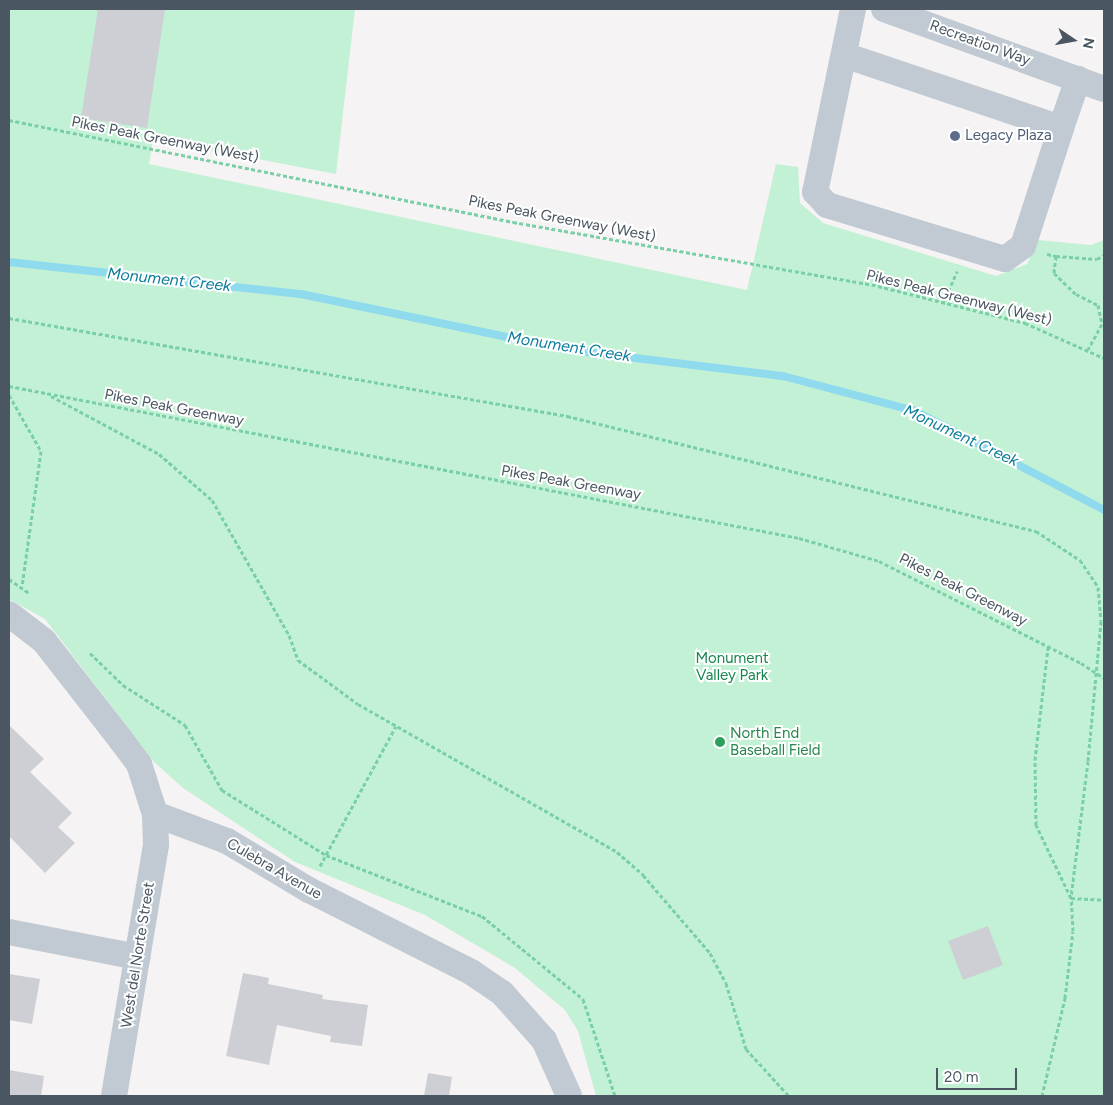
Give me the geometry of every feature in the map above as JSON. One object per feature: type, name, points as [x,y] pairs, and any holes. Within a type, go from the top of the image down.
[{"type":"street","points":[[853,9],[815,192],[827,205],[1005,259],[1023,246],[1078,79]]},
{"type":"street","name":"Recreation Way","points":[[884,9],[1104,89]]},
{"type":"street","points":[[844,55],[1061,128]]},
{"type":"street","points":[[9,614],[44,641],[125,746],[149,788],[155,814]]},
{"type":"street","name":"Culebra Avenue","points":[[155,814],[227,841],[309,890],[471,972],[502,993],[544,1040],[569,1096]]},
{"type":"street","name":"West del Norte Street","points":[[114,1096],[156,844],[155,814]]},
{"type":"street","points":[[9,932],[138,957]]},
{"type":"path","name":"Pikes Peak Greenway (West)","points":[[9,120],[513,222],[878,286],[1025,323],[1088,349],[1104,358]]},
{"type":"path","points":[[1023,246],[1056,256],[1098,259],[1104,255]]},
{"type":"path","points":[[944,303],[968,248]]},
{"type":"path","points":[[1056,256],[1054,273],[1076,294],[1098,304],[1102,324],[1088,349]]},
{"type":"path","points":[[9,318],[567,416],[1036,530],[1080,560],[1098,587],[1101,621],[1088,761],[1071,898],[1073,931],[1065,998],[1042,1096]]},
{"type":"path","name":"Pikes Peak Greenway","points":[[9,386],[799,538],[879,561],[1081,663],[1104,678]]},
{"type":"path","points":[[46,393],[159,454],[183,472],[212,500],[233,534],[298,660],[396,726],[617,852],[643,875],[710,954],[726,983],[746,1049],[789,1096]]},
{"type":"path","points":[[9,395],[41,451],[22,587]]},
{"type":"path","points":[[9,406],[16,406]]},
{"type":"path","points":[[9,579],[22,587],[36,600]]},
{"type":"path","points":[[83,646],[123,685],[184,725],[222,790],[326,855],[482,916],[583,999],[616,1096]]},
{"type":"path","points":[[1048,647],[1035,760],[1036,825],[1071,898]]},
{"type":"path","points":[[309,890],[396,726]]},
{"type":"path","points":[[1071,898],[1104,900]]},
{"type":"green space","name":"Monument Valley Park","points":[[9,9],[355,9],[336,174],[153,139],[149,164],[747,290],[776,164],[798,167],[800,203],[823,223],[996,276],[1027,264],[1038,240],[1091,245],[1104,240],[1104,1096],[596,1096],[578,1031],[565,1010],[515,968],[425,915],[295,862],[183,788],[153,761],[45,619],[9,599]]},
{"type":"building","points":[[98,9],[165,9],[147,128],[81,118]]},
{"type":"building","points":[[9,725],[44,759],[30,772],[72,813],[58,827],[75,843],[45,873],[9,836]]},
{"type":"building","points":[[988,926],[1003,965],[963,980],[948,941]]},
{"type":"building","points":[[243,973],[269,978],[268,984],[323,995],[322,999],[368,1005],[362,1046],[330,1042],[331,1036],[277,1025],[269,1065],[226,1056]]},
{"type":"building","points":[[9,974],[40,979],[32,1024],[9,1020]]},
{"type":"building","points":[[9,1070],[44,1076],[41,1096],[9,1096]]},
{"type":"building","points":[[428,1073],[452,1077],[449,1096],[424,1096]]},
{"type":"waterway","name":"Monument Creek","points":[[9,262],[301,294],[570,350],[783,376],[915,411],[1104,510]]},
{"type":"place","name":"Legacy Plaza","points":[[955,136]]},
{"type":"place","name":"North End Baseball Field","points":[[720,742]]}]
